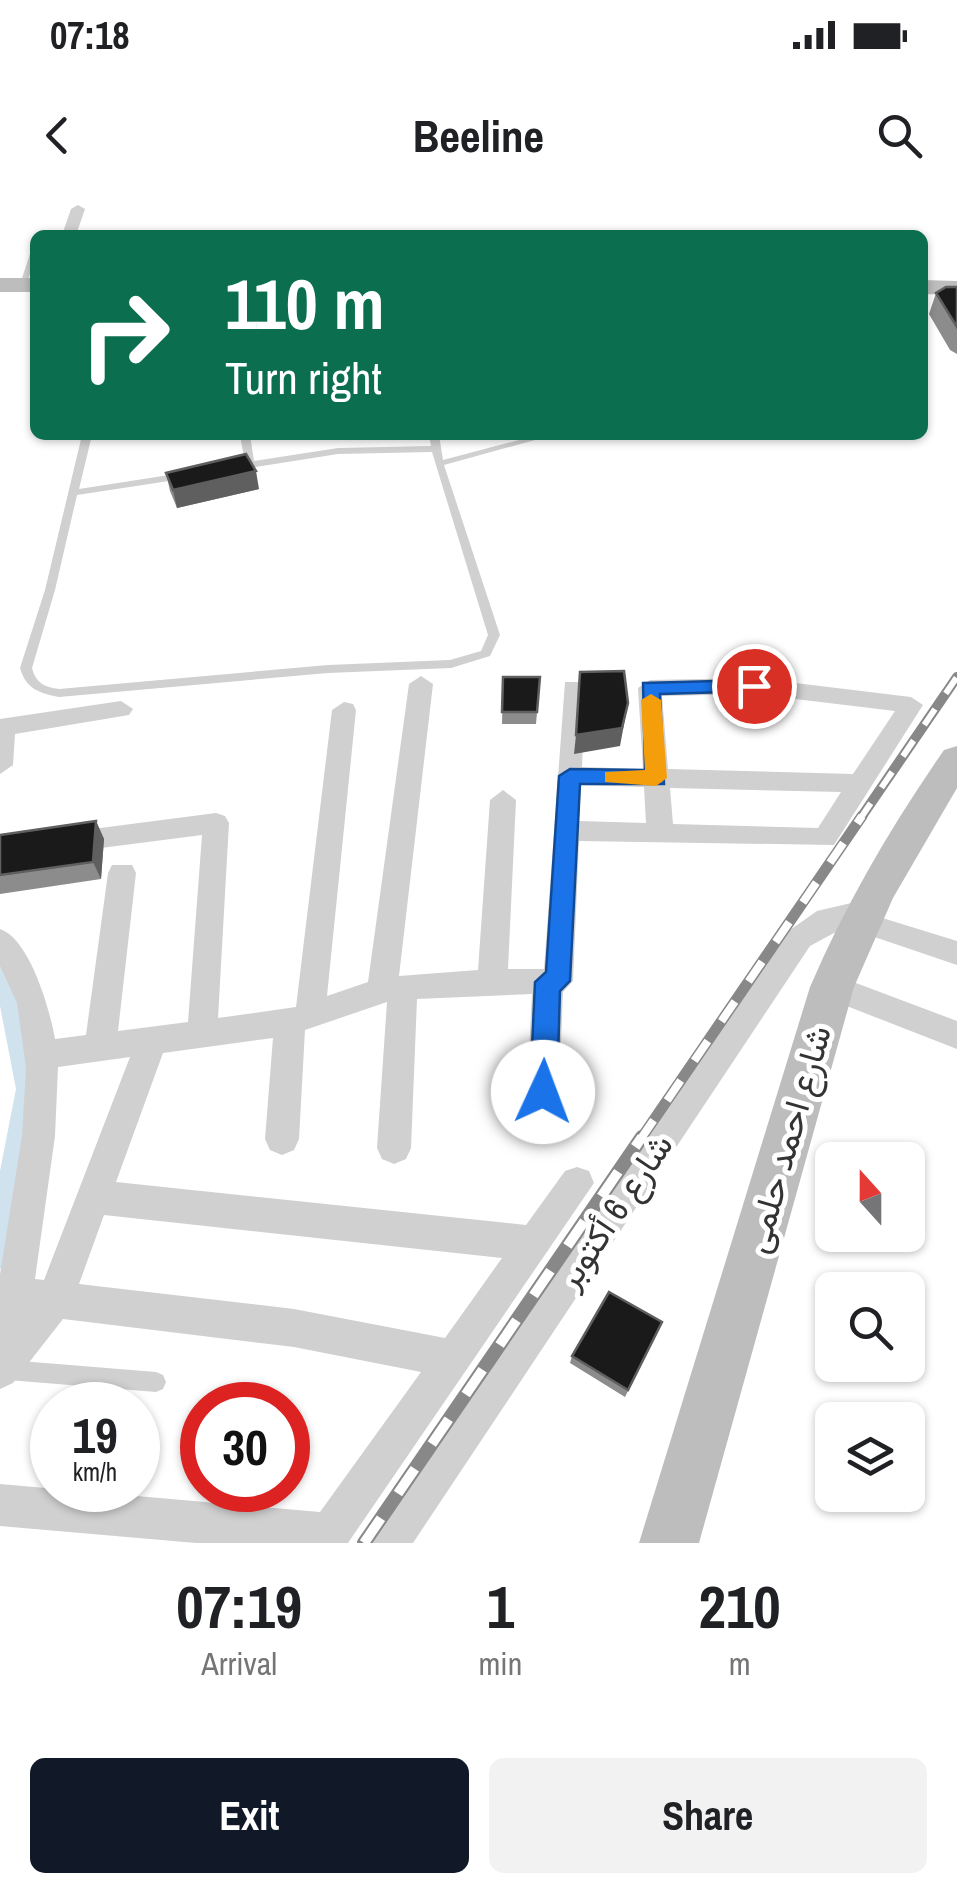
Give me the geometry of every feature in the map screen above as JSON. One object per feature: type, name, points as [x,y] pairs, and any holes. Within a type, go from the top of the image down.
[{"type":"main road","points":[[928,291],[957,291]]},
{"type":"main road","name":"شارع احمد حلمى","points":[[669,1543],[832,987],[860,917],[957,758]]},
{"type":"street","points":[[70,230],[78,209]]},
{"type":"street","points":[[394,1148],[393,989],[421,684]]},
{"type":"street","points":[[568,831],[660,834],[825,838],[911,705],[754,686],[650,688],[660,834]]},
{"type":"street","points":[[43,1055],[202,1036],[300,1019],[338,1002],[393,989],[558,981],[573,688]]},
{"type":"street","points":[[0,765],[4,727],[121,709]]},
{"type":"street","points":[[282,1139],[344,710]]},
{"type":"street","points":[[570,776],[858,783]]},
{"type":"street","points":[[492,982],[503,800]]},
{"type":"street","points":[[0,850],[216,823],[202,1036]]},
{"type":"street","points":[[100,1049],[122,874]]},
{"type":"street","points":[[860,917],[957,953]]},
{"type":"street","name":"شارع 6 أكتوبر","points":[[388,1543],[800,938],[827,918],[860,917]]},
{"type":"street","points":[[0,940],[26,986],[43,1055],[42,1115],[16,1295],[0,1370]]},
{"type":"street","points":[[543,1092],[548,982]]},
{"type":"street","points":[[832,987],[957,1035]]},
{"type":"street","points":[[0,1370],[55,1299],[151,1042]]},
{"type":"street","name":"شارع 6 أكتوبر","points":[[326,1539],[577,1184]]},
{"type":"street","points":[[95,1198],[535,1244]]},
{"type":"street","points":[[16,1295],[294,1328],[453,1360]]},
{"type":"street","points":[[0,1505],[326,1539]]},
{"type":"lane","points":[[18,288],[30,262]]},
{"type":"lane","points":[[87,440],[26,668],[28,680],[38,690],[59,693],[328,668],[450,664],[486,653],[494,635],[438,464],[435,440]]},
{"type":"lane","points":[[247,440],[250,464]]},
{"type":"lane","points":[[438,464],[529,440]]},
{"type":"lane","points":[[231,468],[338,451],[436,448]]},
{"type":"lane","points":[[74,493],[192,474]]},
{"type":"lane","points":[[0,1370],[156,1382]]},
{"type":"building","points":[[946,287],[957,287],[957,327],[936,293]]},
{"type":"building","points":[[246,454],[256,471],[173,490],[166,473]]},
{"type":"building","points":[[624,671],[628,703],[622,728],[576,735],[580,672]]},
{"type":"building","points":[[503,677],[540,677],[537,712],[502,712]]},
{"type":"building","points":[[96,821],[93,862],[0,875],[0,835]]},
{"type":"building","points":[[609,1292],[662,1322],[628,1390],[572,1356]]},
{"type":"waterway","points":[[0,977],[11,992],[31,1089],[0,1253]]},
{"type":"railway","points":[[860,819],[957,677]]},
{"type":"railway","points":[[640,1140],[862,816]]},
{"type":"railway","points":[[364,1543],[642,1137]]},
{"type":"slow traffic","points":[[613,777],[656,778],[651,700]]},
{"type":"route","points":[[543,1092],[548,982],[558,981],[570,776],[656,778],[650,688],[754,686]]}]
